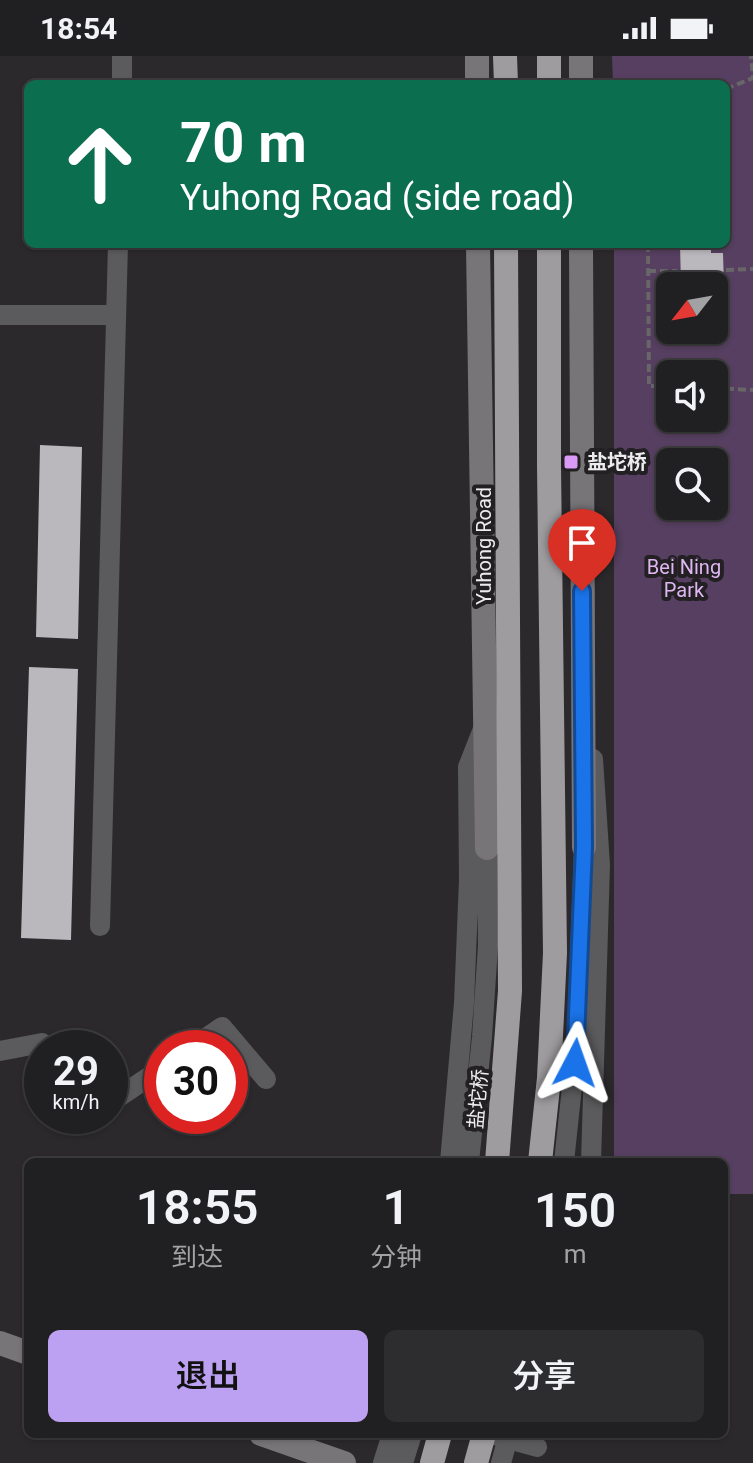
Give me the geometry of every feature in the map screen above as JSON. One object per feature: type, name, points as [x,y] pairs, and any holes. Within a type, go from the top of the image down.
[{"type":"highway","points":[[505,56],[506,80]]},
{"type":"highway","points":[[549,56],[549,80]]},
{"type":"highway","name":"Yuhong Road","points":[[499,848],[506,248]]},
{"type":"highway","points":[[540,1158],[549,1078],[555,953],[549,248]]},
{"type":"highway","name":"盐坨桥","points":[[497,1158],[510,991],[499,848]]},
{"type":"highway","points":[[432,1463],[439,1438]]},
{"type":"highway","points":[[476,1463],[483,1438]]},
{"type":"main road","points":[[477,56],[477,80]]},
{"type":"main road","points":[[581,56],[581,80]]},
{"type":"main road","points":[[478,248],[485,726],[499,848]]},
{"type":"main road","points":[[581,248],[584,847]]},
{"type":"main road","points":[[0,1343],[24,1352]]},
{"type":"main road","points":[[272,1438],[344,1463]]},
{"type":"street","points":[[122,56],[122,80]]},
{"type":"street","points":[[100,926],[118,248]]},
{"type":"street","points":[[0,315],[116,315]]},
{"type":"street","points":[[583,717],[595,769],[600,865],[591,1158]]},
{"type":"street","points":[[451,1158],[469,880],[468,767],[485,726]]},
{"type":"street","points":[[564,1158],[577,1040],[584,847]]},
{"type":"street","name":"Yuhong Road","points":[[469,1158],[499,848]]},
{"type":"street","points":[[0,1051],[24,1046]]},
{"type":"street","points":[[248,1058],[266,1079]]},
{"type":"street","points":[[383,1463],[391,1438]]},
{"type":"street","points":[[403,1463],[411,1438]]},
{"type":"street","points":[[504,1438],[536,1448]]},
{"type":"street","points":[[501,1463],[508,1438]]},
{"type":"path","points":[[730,87],[753,78],[751,56]]},
{"type":"path","points":[[648,248],[649,386],[656,386]]},
{"type":"path","points":[[726,270],[753,269]]},
{"type":"path","points":[[648,271],[677,271]]},
{"type":"path","points":[[728,389],[753,390]]},
{"type":"green space","name":"Bei Ning Park","points":[[612,56],[753,56],[753,1194],[728,1194],[728,1158],[614,1158],[614,248],[730,248],[730,80],[613,80]]},
{"type":"building","points":[[680,248],[711,248],[711,253],[723,253],[724,272],[681,272]]},
{"type":"building","points":[[40,445],[82,447],[78,639],[36,637]]},
{"type":"building","points":[[29,667],[78,669],[71,940],[21,938]]},
{"type":"place","name":"盐坨桥","points":[[571,462]]},
{"type":"route","points":[[575,1063],[584,847],[582,591]]}]
